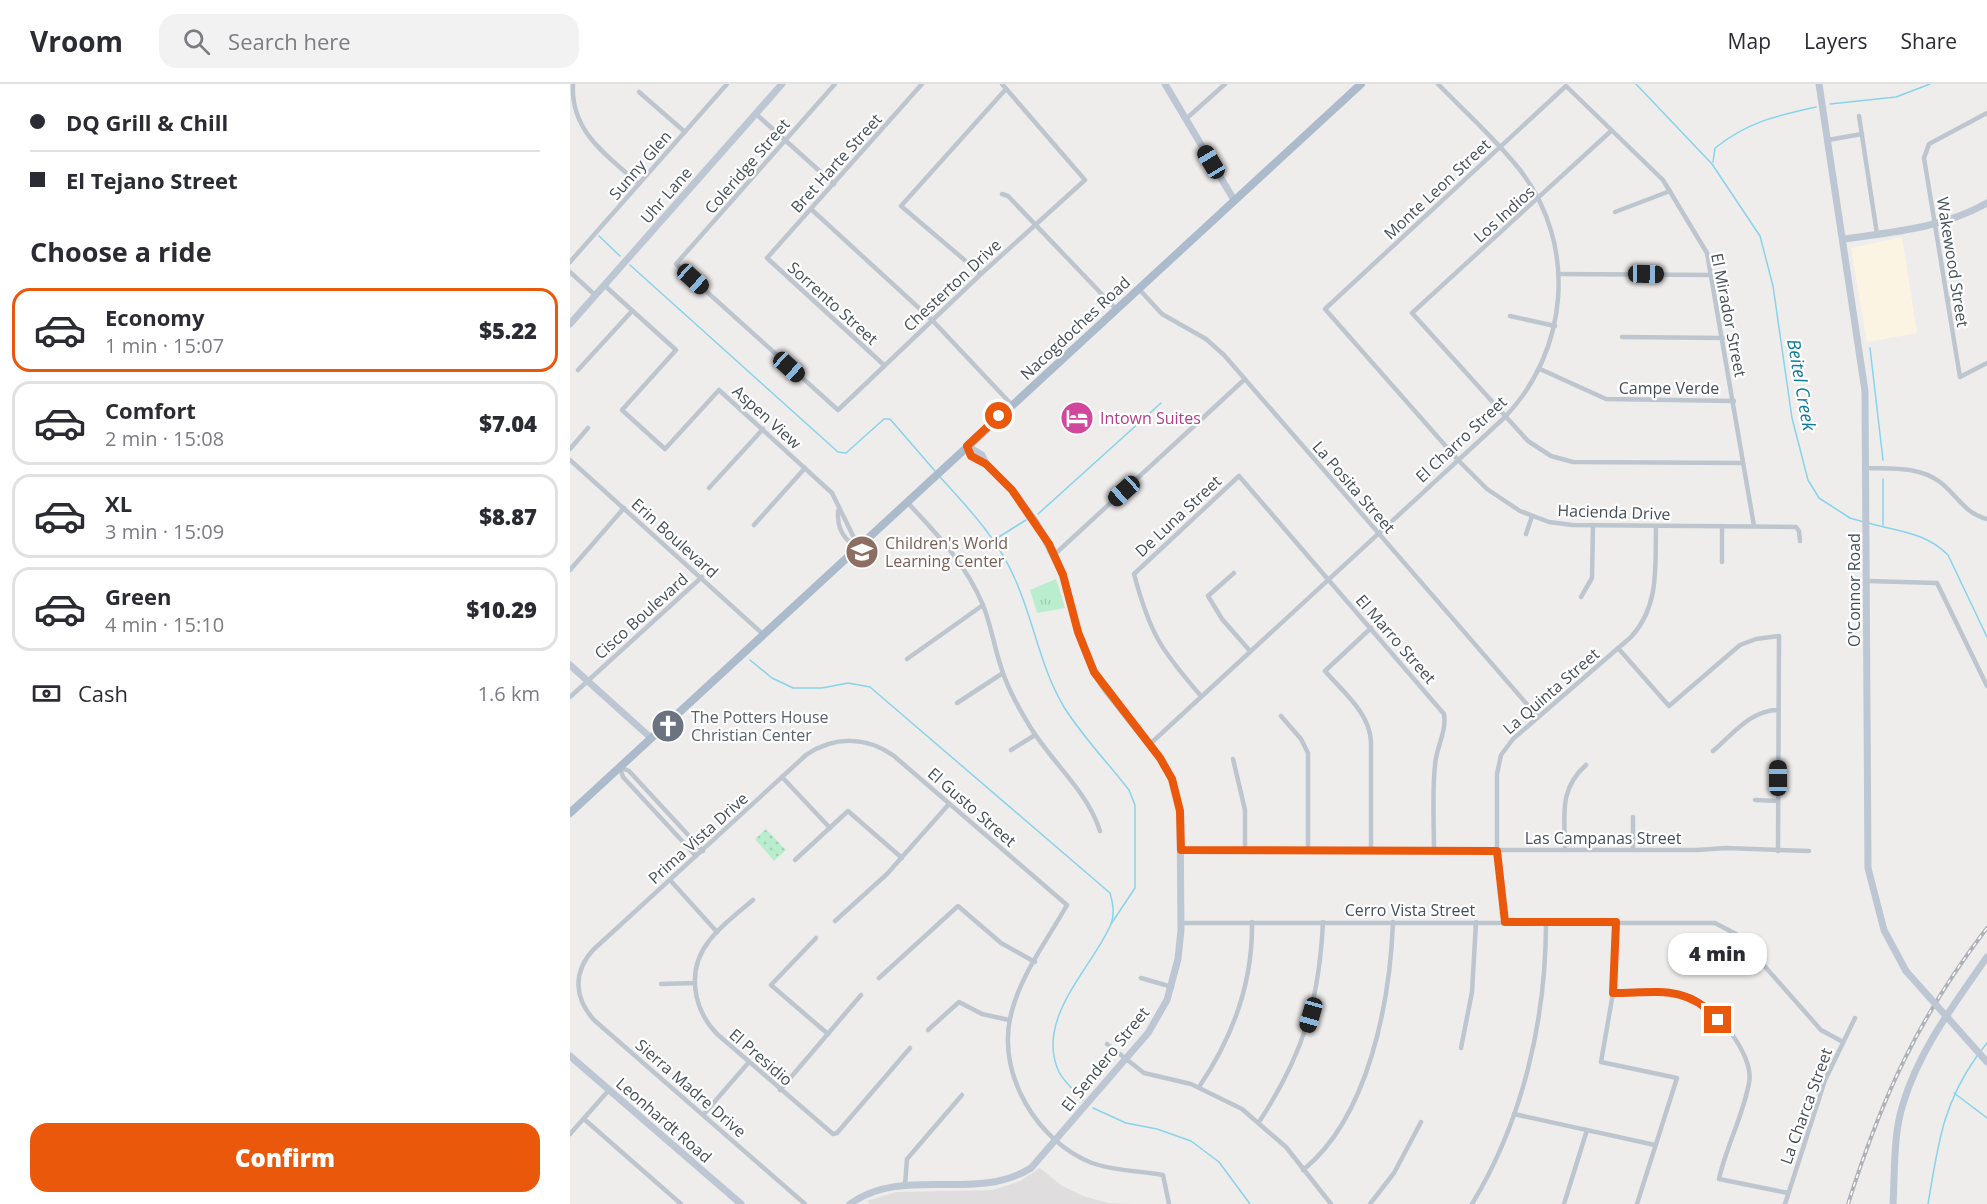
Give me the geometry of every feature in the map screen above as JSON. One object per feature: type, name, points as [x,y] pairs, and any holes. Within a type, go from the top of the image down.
[{"type":"main road","name":"Nacogdoches Road","points":[[570,813],[1361,84]]},
{"type":"street","points":[[573,84],[573,112],[582,132],[639,184]]},
{"type":"street","name":"Sunny Glen","points":[[570,262],[727,84]]},
{"type":"street","name":"Uhr Lane","points":[[570,324],[782,84]]},
{"type":"street","name":"Coleridge Street","points":[[835,84],[676,264],[838,410]]},
{"type":"street","name":"Bret Harte Street","points":[[766,258],[922,84]]},
{"type":"street","points":[[1165,84],[1234,200]]},
{"type":"street","points":[[1212,84],[1217,92]]},
{"type":"street","points":[[1186,119],[1225,84]]},
{"type":"street","name":"El Charro Street","points":[[1150,744],[1504,418],[1540,369],[1555,326],[1558,274],[1555,243],[1538,199],[1520,170],[1438,84]]},
{"type":"street","name":"O'Connor Road","points":[[1819,84],[1863,368],[1868,493],[1868,868],[1884,930],[1906,971],[1987,1062]]},
{"type":"street","points":[[981,274],[901,206],[1004,86]]},
{"type":"street","name":"Chesterton Drive","points":[[838,410],[981,274],[1085,180],[1004,86]]},
{"type":"street","name":"Monte Leon Street","points":[[1325,309],[1566,86]]},
{"type":"street","name":"El Mirador Street","points":[[1566,86],[1657,174],[1670,191],[1707,253],[1754,526]]},
{"type":"street","points":[[639,92],[685,132]]},
{"type":"street","name":"Wakewood Street","points":[[1987,113],[1929,144],[1924,150],[1960,377],[1987,363]]},
{"type":"street","points":[[756,114],[834,184]]},
{"type":"street","points":[[1859,116],[1877,234]]},
{"type":"street","name":"Los Indios","points":[[1504,418],[1412,314],[1611,131]]},
{"type":"street","points":[[1828,140],[1862,134]]},
{"type":"street","points":[[1615,212],[1670,191]]},
{"type":"street","points":[[1002,194],[1008,196],[1036,224],[1116,309]]},
{"type":"street","points":[[1844,239],[1935,225],[1966,214],[1987,203]]},
{"type":"street","points":[[811,209],[932,320],[1012,405]]},
{"type":"street","name":"Sorrento Street","points":[[766,258],[884,365]]},
{"type":"street","points":[[570,272],[595,295]]},
{"type":"street","points":[[1558,274],[1712,275]]},
{"type":"street","name":"Aspen View","points":[[604,285],[676,350],[622,410],[665,449],[719,390],[834,496],[839,530],[850,544],[859,548]]},
{"type":"street","name":"La Posita Street","points":[[1138,288],[1171,321],[1214,345],[1538,717]]},
{"type":"street","points":[[1947,300],[1960,297]]},
{"type":"street","name":"Hacienda Drive","points":[[1325,309],[1458,460],[1495,495],[1532,516],[1559,524],[1796,527],[1800,531],[1800,541]]},
{"type":"street","points":[[578,370],[632,310]]},
{"type":"street","points":[[1510,316],[1555,326]]},
{"type":"street","points":[[1622,337],[1723,338]]},
{"type":"street","name":"Campe Verde","points":[[1540,369],[1606,399],[1734,401]]},
{"type":"street","points":[[1054,555],[1245,379]]},
{"type":"street","points":[[1504,418],[1538,449],[1558,459],[1581,462],[1743,463]]},
{"type":"street","points":[[570,449],[588,428]]},
{"type":"street","points":[[709,488],[763,429]]},
{"type":"street","name":"El Sendero Street","points":[[849,1204],[874,1191],[905,1185],[979,1185],[1003,1181],[1031,1167],[1158,1019],[1172,987],[1178,959],[1181,923],[1180,811],[1176,791],[1167,768],[1094,672],[1085,653],[1063,575],[1054,555],[1024,505],[986,464],[971,456],[967,446]]},
{"type":"street","name":"Erin Boulevard","points":[[570,460],[764,635]]},
{"type":"street","points":[[754,525],[805,468]]},
{"type":"street","points":[[1867,468],[1905,469],[1929,476],[1947,489],[1965,508],[1987,519]]},
{"type":"street","name":"De Luna Street","points":[[1201,696],[1157,641],[1144,614],[1134,574],[1239,476]]},
{"type":"street","name":"El Marro Street","points":[[1239,476],[1444,714],[1444,726],[1434,773],[1434,851]]},
{"type":"street","points":[[907,502],[957,557],[983,605],[1003,673],[1035,735],[1091,805],[1101,831]]},
{"type":"street","points":[[570,570],[624,508]]},
{"type":"street","name":"Aspen View","points":[[838,511],[856,538],[859,548]]},
{"type":"street","points":[[1526,534],[1532,516]]},
{"type":"street","points":[[1581,597],[1592,578],[1593,525]]},
{"type":"street","name":"La Quinta Street","points":[[1505,922],[1497,851],[1500,760],[1513,739],[1637,631],[1650,604],[1655,585],[1656,526]]},
{"type":"street","points":[[1722,526],[1722,562]]},
{"type":"street","points":[[1234,573],[1208,596],[1222,619],[1250,651]]},
{"type":"street","name":"Cisco Boulevard","points":[[570,697],[702,577]]},
{"type":"street","points":[[1868,581],[1937,583],[1987,686]]},
{"type":"street","points":[[907,659],[983,605]]},
{"type":"street","points":[[1371,628],[1325,671],[1359,711],[1369,727],[1371,851]]},
{"type":"street","points":[[1618,648],[1669,706],[1740,645],[1756,639],[1779,636],[1778,851]]},
{"type":"street","points":[[570,664],[651,738]]},
{"type":"street","points":[[957,703],[1003,673]]},
{"type":"street","points":[[1713,751],[1761,711],[1779,710]]},
{"type":"street","points":[[1281,716],[1301,740],[1308,753],[1308,850]]},
{"type":"street","points":[[1011,750],[1035,735]]},
{"type":"street","name":"Prima Vista Drive","points":[[578,980],[582,966],[593,950],[782,777],[817,748],[829,742],[854,740]]},
{"type":"street","name":"El Gusto Street","points":[[854,740],[887,751],[1067,905],[1035,962]]},
{"type":"street","points":[[1233,759],[1245,810],[1245,851]]},
{"type":"street","points":[[1565,850],[1566,790],[1574,775],[1586,765]]},
{"type":"street","points":[[620,767],[629,771],[703,851]]},
{"type":"street","points":[[620,767],[623,777],[696,856]]},
{"type":"street","points":[[782,777],[830,828]]},
{"type":"street","points":[[1755,801],[1778,801]]},
{"type":"street","points":[[835,921],[902,858],[949,804]]},
{"type":"street","points":[[795,860],[848,811],[902,858]]},
{"type":"street","points":[[1633,817],[1633,850]]},
{"type":"street","name":"Las Campanas Street","points":[[1181,850],[1497,851],[1726,848],[1809,851]]},
{"type":"street","points":[[670,880],[717,932]]},
{"type":"street","points":[[661,984],[694,983],[696,966],[704,948],[717,932],[753,900]]},
{"type":"street","points":[[879,978],[958,906],[1001,943],[1035,962],[1020,988],[1010,1020],[1008,1052],[1015,1082],[1032,1113],[1056,1140],[1093,1163],[1163,1175],[1169,1204]]},
{"type":"street","points":[[1199,1087],[1224,1046],[1243,999],[1251,958],[1252,922]]},
{"type":"street","points":[[1260,1122],[1287,1077],[1308,1028],[1320,974],[1323,922]]},
{"type":"street","points":[[1303,1170],[1329,1144],[1365,1074],[1385,1005],[1392,922]]},
{"type":"street","points":[[1461,1048],[1472,992],[1476,922]]},
{"type":"street","points":[[1473,1204],[1498,1157],[1532,1054],[1540,1010],[1546,922]]},
{"type":"street","points":[[1616,922],[1613,993],[1601,1062],[1677,1078],[1637,1204]]},
{"type":"street","name":"Cerro Vista Street","points":[[1181,923],[1705,922],[1728,929],[1821,1030],[1843,1042]]},
{"type":"street","points":[[816,938],[771,985],[828,1034]]},
{"type":"street","points":[[1893,1204],[1900,1117],[1913,1077],[1938,1030],[1987,957]]},
{"type":"street","points":[[1141,978],[1172,987]]},
{"type":"street","name":"Sierra Madre Drive","points":[[578,980],[582,1004],[594,1020],[805,1204]]},
{"type":"street","name":"El Presidio","points":[[694,983],[697,1002],[706,1022],[832,1134],[837,1133],[910,1048]]},
{"type":"street","points":[[1613,993],[1689,996],[1707,1008],[1743,1050],[1749,1065],[1749,1083],[1719,1179],[1788,1193]]},
{"type":"street","points":[[780,1090],[861,995]]},
{"type":"street","points":[[928,1030],[959,1002],[982,1014],[1010,1020]]},
{"type":"street","name":"La Charca Street","points":[[1785,1204],[1808,1128],[1855,1018]]},
{"type":"street","points":[[1107,1044],[1144,1073],[1174,1078],[1237,1105],[1260,1122],[1286,1147],[1331,1204]]},
{"type":"street","name":"Leonhardt Road","points":[[570,1056],[739,1203]]},
{"type":"street","points":[[703,1115],[749,1062]]},
{"type":"street","points":[[570,1134],[609,1090]]},
{"type":"street","points":[[905,1185],[907,1158],[962,1095]]},
{"type":"street","points":[[1514,1114],[1655,1145]]},
{"type":"street","points":[[584,1119],[681,1204]]},
{"type":"street","points":[[1370,1204],[1394,1173],[1421,1122]]},
{"type":"street","points":[[1564,1204],[1587,1130]]},
{"type":"shaded area","points":[[1902,237],[1917,333],[1867,342],[1851,248]]},
{"type":"shaded area","points":[[1040,1168],[1062,1186],[1083,1196],[1108,1203],[1134,1204],[870,1204],[867,1201],[896,1192],[993,1190],[1020,1181]]},
{"type":"green space","points":[[1056,579],[1065,608],[1037,613],[1030,590]]},
{"type":"green space","points":[[766,829],[786,850],[774,861],[755,839]]},
{"type":"waterway","name":"Beitel Creek","points":[[1636,84],[1712,164],[1760,236],[1773,286],[1792,418],[1808,480],[1819,498],[1850,518],[1864,522]]},
{"type":"waterway","points":[[1830,104],[1896,97],[1930,84]]},
{"type":"waterway","points":[[1713,162],[1715,148],[1739,132],[1775,117],[1816,107]]},
{"type":"waterway","points":[[599,236],[620,256]]},
{"type":"waterway","points":[[630,265],[838,452],[846,453],[884,419],[890,419],[935,471]]},
{"type":"waterway","points":[[1870,348],[1883,460]]},
{"type":"waterway","points":[[1038,514],[1161,403]]},
{"type":"waterway","points":[[940,477],[982,525],[1008,564],[1022,595],[1056,692],[1079,728],[1129,790],[1135,805],[1135,888],[1111,924]]},
{"type":"waterway","points":[[1883,479],[1883,525]]},
{"type":"waterway","points":[[994,540],[1026,520]]},
{"type":"waterway","name":"Beitel Creek","points":[[1868,523],[1920,537],[1930,541],[1948,555],[1987,637]]},
{"type":"waterway","points":[[750,660],[772,678],[793,688],[822,688],[848,683],[870,687],[1110,893],[1113,909],[1111,924],[1103,941],[1069,994],[1054,1033],[1053,1052],[1059,1072],[1083,1100]]},
{"type":"waterway","name":"Beitel Creek","points":[[1980,1052],[1987,1043]]},
{"type":"waterway","name":"Beitel Creek","points":[[1928,1204],[1943,1127],[1956,1092],[1977,1056]]},
{"type":"waterway","points":[[1954,1093],[1987,1118]]},
{"type":"waterway","points":[[1093,1108],[1126,1123],[1157,1129],[1191,1141],[1219,1162],[1250,1204]]},
{"type":"railway","points":[[1848,1204],[1874,1128],[1904,1060],[1941,994],[1987,928]]},
{"type":"place","name":"Intown Suites","points":[[1077,418]]},
{"type":"place","name":"Children's World Learning Center","points":[[862,552]]},
{"type":"place","name":"The Potters House Christian Center","points":[[668,726]]},
{"type":"route","points":[[999,416],[967,446],[970,454],[977,461],[986,464],[1012,490],[1049,544],[1063,575],[1078,632],[1094,672],[1160,758],[1172,779],[1180,811],[1181,850],[1497,851],[1505,922],[1616,922],[1613,993],[1671,993],[1689,996],[1699,1001],[1718,1020]]}]
